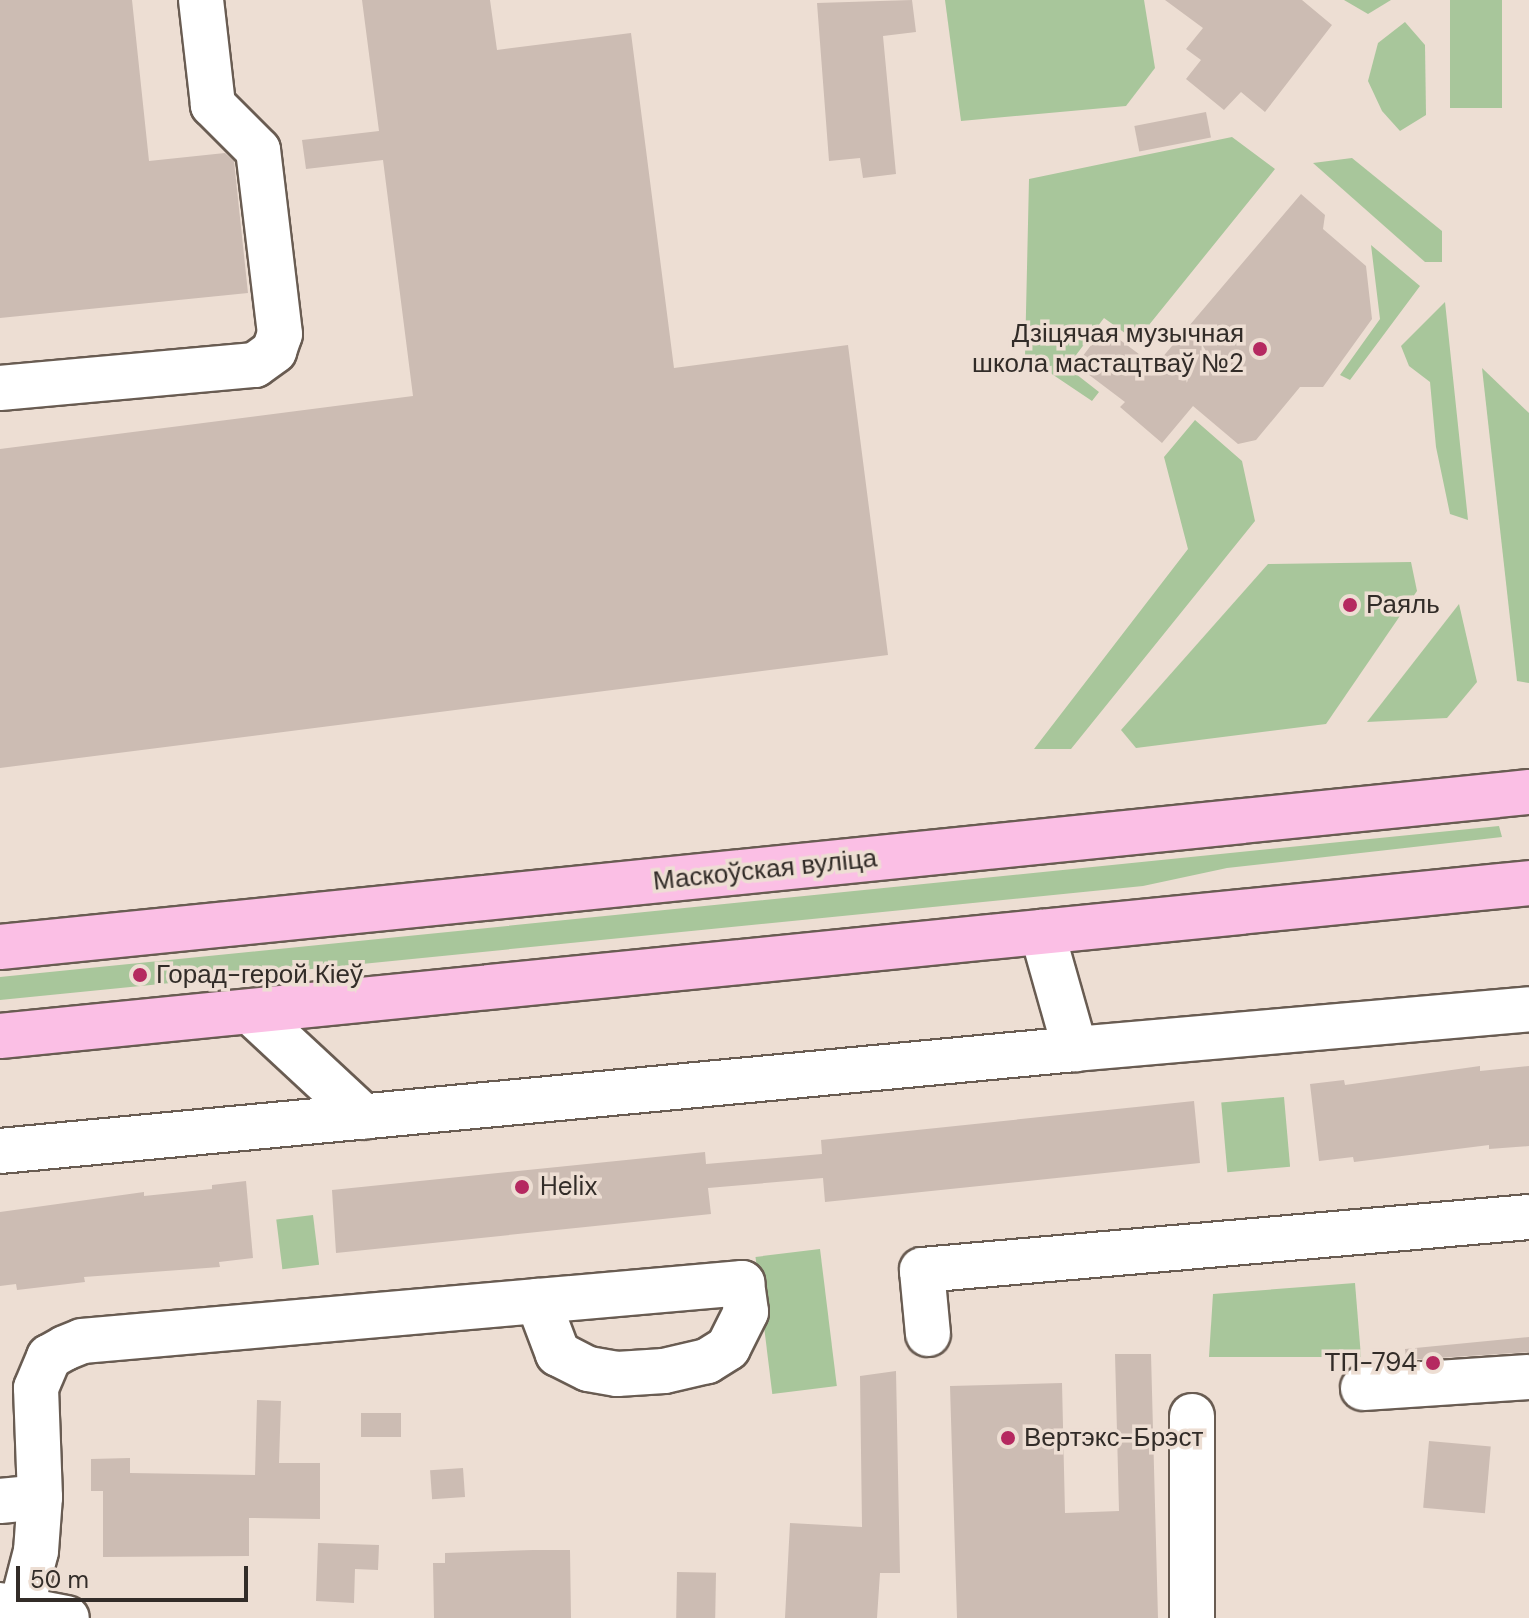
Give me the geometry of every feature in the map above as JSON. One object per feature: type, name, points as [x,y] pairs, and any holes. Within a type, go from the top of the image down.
[{"type":"main road","name":"Маскоўская вуліца","points":[[0,947],[1529,792]]},
{"type":"main road","points":[[0,1036],[1529,883]]},
{"type":"street","points":[[0,388],[255,365],[274,351],[280,334],[258,150],[213,105],[201,0]]},
{"type":"street","points":[[1042,932],[1075,1049]]},
{"type":"street","points":[[0,1151],[1529,1009]]},
{"type":"street","points":[[251,1012],[364,1117]]},
{"type":"street","points":[[928,1334],[922,1270],[1529,1217]]},
{"type":"street","points":[[67,1618],[11,1607],[36,1551],[20,1499],[36,1432],[40,1370],[49,1357],[82,1341],[538,1301]]},
{"type":"street","points":[[1363,1388],[1529,1377]]},
{"type":"street","points":[[1192,1416],[1192,1618]]},
{"type":"green space","points":[[945,0],[1144,0],[1155,68],[1126,106],[961,121]]},
{"type":"green space","points":[[1344,0],[1391,0],[1368,14]]},
{"type":"green space","points":[[1450,0],[1502,0],[1502,108],[1450,108]]},
{"type":"green space","points":[[1405,22],[1425,45],[1426,115],[1400,131],[1382,111],[1368,81],[1378,43]]},
{"type":"green space","points":[[1232,137],[1275,169],[1136,341],[1104,318],[1067,367],[1099,392],[1092,401],[1025,356],[1029,179]]},
{"type":"green space","points":[[1352,158],[1442,231],[1442,262],[1425,262],[1313,163]]},
{"type":"green space","points":[[1371,245],[1420,286],[1350,380],[1340,375],[1380,319]]},
{"type":"green space","points":[[1445,302],[1468,520],[1450,514],[1436,447],[1430,382],[1409,366],[1401,346]]},
{"type":"green space","points":[[1482,368],[1529,413],[1529,683],[1517,681]]},
{"type":"green space","points":[[1195,420],[1242,461],[1255,521],[1071,749],[1034,749],[1188,549],[1164,457]]},
{"type":"green space","points":[[1411,562],[1417,591],[1326,724],[1136,748],[1121,730],[1268,564]]},
{"type":"green space","points":[[1459,604],[1477,682],[1447,718],[1367,722]]},
{"type":"green space","points":[[1499,826],[1502,837],[1227,868],[1143,886],[0,1000],[0,977]]},
{"type":"green space","points":[[1284,1097],[1290,1167],[1227,1172],[1221,1102]]},
{"type":"green space","points":[[313,1215],[319,1265],[282,1269],[276,1220]]},
{"type":"green space","points":[[820,1249],[837,1386],[772,1394],[755,1257]]},
{"type":"green space","points":[[1355,1283],[1361,1357],[1209,1357],[1213,1294]]},
{"type":"building","points":[[0,0],[132,0],[149,161],[225,153],[234,161],[248,293],[0,318]]},
{"type":"building","points":[[362,0],[490,0],[497,50],[631,33],[674,368],[848,345],[888,655],[0,768],[0,449],[413,396],[383,160],[306,169],[302,140],[379,131]]},
{"type":"building","points":[[912,0],[916,32],[883,36],[896,174],[863,178],[860,158],[829,161],[817,3]]},
{"type":"building","points":[[1165,0],[1302,0],[1332,25],[1265,112],[1241,92],[1224,110],[1186,79],[1201,60],[1186,49],[1203,28]]},
{"type":"building","points":[[1206,112],[1211,138],[1139,151],[1134,126]]},
{"type":"building","name":"Дзіцячая музычная школа мастацтваў №2","points":[[1301,194],[1325,215],[1323,229],[1366,266],[1372,319],[1323,387],[1300,387],[1256,440],[1238,444],[1193,406],[1162,443],[1120,407],[1125,402],[1076,365],[1104,328],[1155,366]]},
{"type":"building","points":[[1480,1066],[1480,1071],[1529,1066],[1529,1146],[1489,1149],[1489,1145],[1354,1162],[1353,1157],[1319,1161],[1310,1084],[1344,1080],[1345,1085]]},
{"type":"building","points":[[1194,1101],[1200,1163],[825,1202],[823,1178],[708,1188],[711,1214],[336,1253],[332,1190],[705,1152],[706,1164],[822,1154],[821,1140]]},
{"type":"building","points":[[246,1181],[253,1258],[219,1262],[220,1267],[84,1277],[85,1282],[17,1290],[16,1284],[0,1286],[0,1212],[144,1192],[144,1196],[212,1189],[212,1185]]},
{"type":"building","points":[[1529,1337],[1529,1352],[1406,1360],[1405,1349]]},
{"type":"building","name":"Вертэкс-Брэст","points":[[1115,1354],[1151,1354],[1158,1618],[957,1618],[950,1386],[1062,1383],[1065,1513],[1119,1511]]},
{"type":"building","points":[[896,1371],[900,1573],[880,1573],[877,1618],[785,1618],[790,1523],[862,1527],[860,1376]]},
{"type":"building","points":[[257,1400],[281,1401],[279,1463],[320,1463],[320,1519],[249,1518],[249,1556],[103,1557],[103,1491],[91,1491],[91,1459],[130,1458],[130,1473],[255,1475]]},
{"type":"building","points":[[361,1413],[401,1413],[401,1437],[361,1437]]},
{"type":"building","points":[[1429,1441],[1491,1446],[1485,1513],[1423,1508]]},
{"type":"building","points":[[463,1468],[465,1497],[432,1499],[430,1470]]},
{"type":"building","points":[[318,1543],[379,1545],[378,1570],[355,1569],[354,1603],[316,1601]]},
{"type":"building","points":[[570,1550],[571,1618],[434,1618],[433,1563],[445,1563],[445,1553]]},
{"type":"building","points":[[677,1572],[716,1573],[715,1618],[676,1618]]},
{"type":"place","name":"Дзіцячая музычная школа мастацтваў №2","points":[[1260,349]]},
{"type":"place","name":"Раяль","points":[[1350,605]]},
{"type":"place","name":"Горад-герой Кіеў","points":[[140,975]]},
{"type":"place","name":"Helix","points":[[522,1187]]},
{"type":"place","name":"ТП-794","points":[[1433,1363]]},
{"type":"place","name":"Вертэкс-Брэст","points":[[1008,1438]]}]
